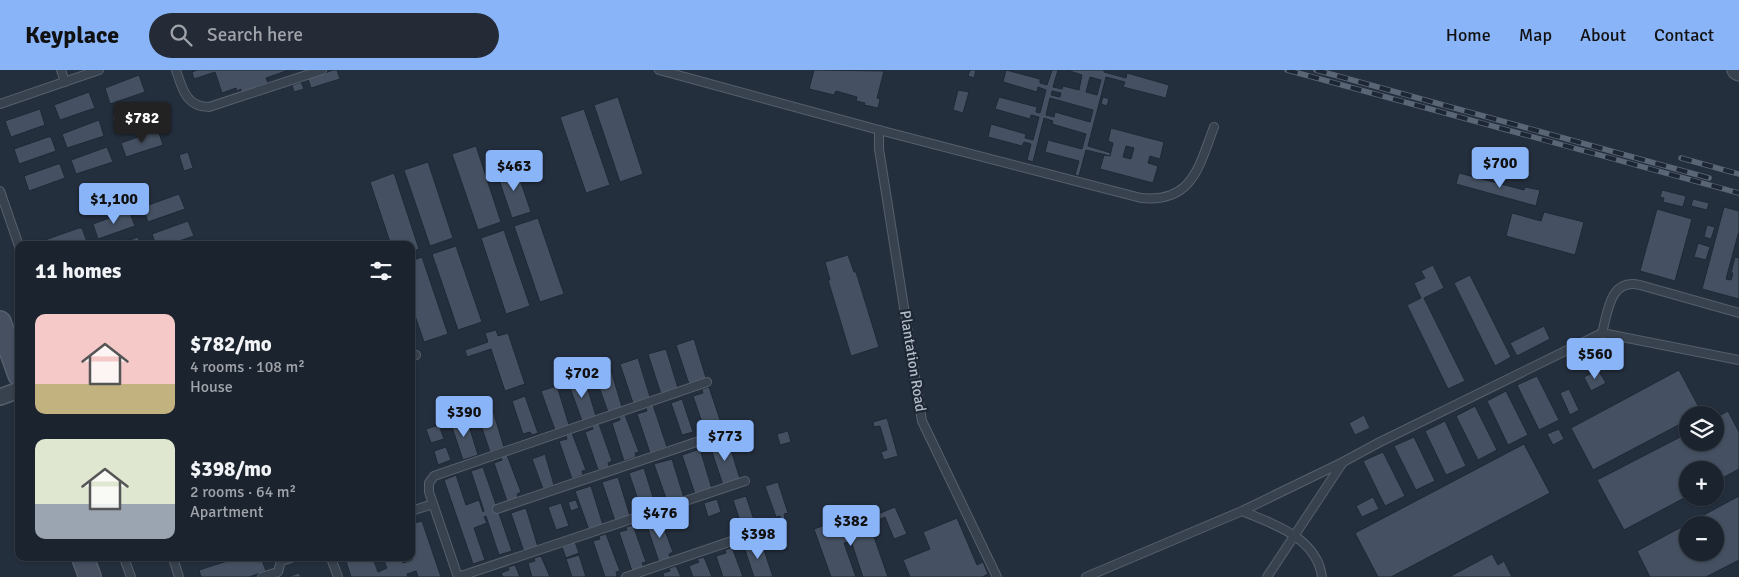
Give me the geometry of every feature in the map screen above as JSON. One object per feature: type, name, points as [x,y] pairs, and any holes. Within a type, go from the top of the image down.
[{"type":"main road","points":[[0,322],[15,364]]},
{"type":"main road","points":[[85,561],[90,577]]},
{"type":"street","points":[[0,397],[15,391]]},
{"type":"lane","points":[[61,70],[65,82]]},
{"type":"lane","points":[[0,104],[100,70]]},
{"type":"lane","points":[[176,70],[189,100],[198,106],[209,107],[322,70]]},
{"type":"lane","points":[[660,70],[682,73],[879,130],[1123,194],[1149,199],[1165,197],[1181,191],[1190,182],[1197,172],[1214,127]]},
{"type":"lane","name":"Plantation Road","points":[[879,130],[879,149],[922,421],[997,577]]},
{"type":"lane","points":[[0,191],[17,241]]},
{"type":"lane","points":[[1602,333],[1612,297],[1619,288],[1630,284],[1640,285],[1739,313]]},
{"type":"lane","points":[[1086,577],[1242,511],[1602,333],[1739,360]]},
{"type":"lane","points":[[707,382],[438,473],[430,480],[429,486],[433,504],[458,577],[744,481]]},
{"type":"lane","points":[[497,509],[726,432]]},
{"type":"lane","points":[[1267,577],[1343,462]]},
{"type":"lane","points":[[415,510],[433,504]]},
{"type":"lane","points":[[1242,511],[1284,529],[1294,536],[1312,552],[1320,566],[1323,577]]},
{"type":"lane","points":[[626,577],[764,530]]},
{"type":"lane","points":[[125,561],[131,577]]},
{"type":"lane","points":[[174,561],[179,577]]},
{"type":"lane","points":[[262,577],[278,572],[281,561]]},
{"type":"lane","points":[[332,561],[338,577]]},
{"type":"building","points":[[197,70],[289,70],[266,78],[268,83],[241,92],[241,89],[237,91],[236,88],[222,93],[215,72],[194,79],[192,72]]},
{"type":"building","points":[[337,70],[340,79],[311,88],[308,79]]},
{"type":"building","points":[[814,70],[884,71],[877,98],[880,99],[878,108],[864,105],[865,103],[856,101],[857,97],[836,91],[834,95],[809,89]]},
{"type":"building","points":[[970,70],[976,70],[974,78],[968,76]]},
{"type":"building","points":[[1006,70],[1040,79],[1040,83],[1047,85],[1052,70],[1058,70],[1053,87],[1062,89],[1063,86],[1079,90],[1082,75],[1067,70],[1104,70],[1104,72],[1126,78],[1127,73],[1169,85],[1166,98],[1123,87],[1125,82],[1106,77],[1088,146],[1111,153],[1110,156],[1086,150],[1079,176],[1075,175],[1079,161],[1045,152],[1048,140],[1082,149],[1086,134],[1052,124],[1053,121],[1044,118],[1033,162],[1027,160],[1031,144],[1024,142],[1022,146],[988,137],[991,124],[1026,134],[1025,138],[1033,140],[1039,117],[1031,115],[1030,119],[995,109],[999,97],[1037,107],[1036,112],[1040,113],[1046,90],[1038,87],[1037,92],[1003,82]],"holes":[[[1090,77],[1101,80],[1097,95],[1086,92]],[[1052,91],[1061,93],[1060,97],[1051,95]],[[1050,98],[1093,110],[1090,122],[1055,112],[1054,117],[1046,115]]]},
{"type":"building","points":[[139,75],[145,92],[110,104],[105,88]]},
{"type":"building","points":[[301,82],[304,89],[294,92],[292,85]]},
{"type":"building","points":[[958,90],[969,92],[963,113],[953,110]]},
{"type":"building","points":[[89,92],[95,108],[60,120],[54,105]]},
{"type":"building","points":[[618,97],[643,174],[620,182],[594,105]]},
{"type":"building","points":[[1103,97],[1109,99],[1107,106],[1101,104]]},
{"type":"building","points":[[149,103],[154,118],[117,131],[112,117]]},
{"type":"building","points":[[40,109],[45,125],[11,137],[5,121]]},
{"type":"building","points":[[584,109],[610,185],[586,193],[560,117]]},
{"type":"building","points":[[99,120],[104,136],[67,148],[62,134]]},
{"type":"building","points":[[1111,128],[1164,142],[1160,159],[1150,156],[1148,163],[1158,166],[1153,183],[1100,169],[1104,155],[1110,156],[1113,143],[1108,141]],"holes":[[[1126,146],[1134,148],[1131,159],[1123,157]]]},
{"type":"building","points":[[158,130],[163,145],[126,157],[121,143]]},
{"type":"building","points":[[51,137],[56,151],[19,164],[14,149]]},
{"type":"building","points":[[476,146],[501,222],[478,230],[452,154]]},
{"type":"building","points":[[107,147],[113,162],[76,174],[71,160]]},
{"type":"building","points":[[188,152],[193,168],[184,171],[179,155]]},
{"type":"building","points":[[428,162],[453,238],[430,246],[404,170]]},
{"type":"building","points":[[60,164],[65,178],[29,191],[24,176]]},
{"type":"building","points":[[515,165],[531,212],[512,218],[496,171]]},
{"type":"building","points":[[394,173],[419,249],[415,250],[415,241],[390,241],[370,182]]},
{"type":"building","points":[[1459,173],[1524,190],[1525,187],[1540,190],[1536,206],[1456,184]]},
{"type":"building","points":[[1662,190],[1686,196],[1683,207],[1663,202],[1664,198],[1660,197]]},
{"type":"building","points":[[179,194],[185,209],[148,222],[143,207]]},
{"type":"building","points":[[1693,199],[1709,203],[1707,210],[1691,206]]},
{"type":"building","points":[[1724,207],[1739,211],[1739,231],[1726,279],[1731,280],[1735,257],[1739,258],[1739,299],[1702,289]]},
{"type":"building","points":[[1657,209],[1692,219],[1675,281],[1640,271]]},
{"type":"building","points":[[129,211],[135,226],[98,239],[93,224]]},
{"type":"building","points":[[1544,212],[1584,222],[1575,255],[1506,236],[1512,213],[1541,221]]},
{"type":"building","points":[[538,218],[564,294],[540,302],[514,226]]},
{"type":"building","points":[[188,221],[194,236],[179,241],[155,241],[152,234]]},
{"type":"building","points":[[1707,225],[1715,227],[1711,239],[1704,237]]},
{"type":"building","points":[[82,228],[87,241],[45,241]]},
{"type":"building","points":[[504,230],[530,306],[506,314],[481,238]]},
{"type":"building","points":[[138,237],[140,241],[127,241]]},
{"type":"building","points":[[1698,243],[1710,247],[1706,260],[1694,257]]},
{"type":"building","points":[[456,246],[482,322],[458,330],[432,254]]},
{"type":"building","points":[[848,255],[854,272],[856,272],[879,347],[851,356],[828,280],[830,280],[825,262]]},
{"type":"building","points":[[422,257],[448,334],[424,342],[415,316],[415,260]]},
{"type":"building","points":[[1433,265],[1444,288],[1424,298],[1465,381],[1448,389],[1407,305],[1421,298],[1414,283],[1425,278],[1421,271]]},
{"type":"building","points":[[1470,275],[1511,357],[1495,366],[1454,283]]},
{"type":"building","points":[[1544,326],[1550,339],[1517,356],[1510,343]]},
{"type":"building","points":[[496,330],[498,336],[508,333],[525,384],[505,391],[491,349],[467,357],[465,350],[488,342],[485,333]]},
{"type":"building","points":[[694,339],[706,378],[689,384],[676,345]]},
{"type":"building","points":[[666,349],[678,388],[661,394],[648,354]]},
{"type":"building","points":[[638,358],[650,397],[633,403],[620,364]]},
{"type":"building","points":[[610,367],[622,407],[608,412],[594,373]]},
{"type":"building","points":[[1598,370],[1606,383],[1591,391],[1584,377]]},
{"type":"building","points":[[1679,370],[1698,406],[1679,406],[1679,425],[1593,470],[1571,428]]},
{"type":"building","points":[[1537,376],[1559,420],[1539,430],[1517,385]]},
{"type":"building","points":[[584,377],[596,416],[582,421],[568,382]]},
{"type":"building","points":[[557,386],[569,425],[555,430],[541,391]]},
{"type":"building","points":[[709,387],[723,429],[706,434],[693,396],[703,393],[702,389]]},
{"type":"building","points":[[1569,389],[1579,410],[1570,415],[1560,393]]},
{"type":"building","points":[[1506,391],[1528,435],[1508,445],[1487,401]]},
{"type":"building","points":[[525,396],[538,433],[532,435],[530,432],[523,434],[512,401]]},
{"type":"building","points":[[682,399],[693,432],[682,435],[671,403]]},
{"type":"building","points":[[653,405],[667,447],[650,453],[637,414],[647,411],[646,408]]},
{"type":"building","points":[[1475,406],[1497,450],[1478,460],[1456,416]]},
{"type":"building","points":[[492,408],[504,447],[490,452],[477,413]]},
{"type":"building","points":[[1728,411],[1739,432],[1739,469],[1724,477],[1724,461],[1679,461],[1679,501],[1624,530],[1597,480],[1679,438],[1679,451],[1724,451],[1724,413]]},
{"type":"building","points":[[625,415],[639,452],[635,453],[636,457],[624,461],[612,423],[620,420],[619,417]]},
{"type":"building","points":[[1364,415],[1370,428],[1355,435],[1349,423]]},
{"type":"building","points":[[466,416],[478,455],[463,460],[450,421]]},
{"type":"building","points":[[887,418],[898,456],[884,460],[881,452],[887,450],[880,426],[874,427],[873,422]]},
{"type":"building","points":[[1445,421],[1466,466],[1446,475],[1425,431]]},
{"type":"building","points":[[599,424],[612,461],[608,463],[609,467],[598,470],[585,432],[593,429],[592,426]]},
{"type":"building","points":[[439,425],[444,439],[431,443],[426,429]]},
{"type":"building","points":[[1559,429],[1564,439],[1553,445],[1547,434]]},
{"type":"building","points":[[788,431],[791,442],[780,445],[777,434]]},
{"type":"building","points":[[572,433],[586,470],[582,471],[583,475],[572,479],[559,441],[567,439],[566,435]]},
{"type":"building","points":[[1414,437],[1435,481],[1416,490],[1394,446]]},
{"type":"building","points":[[728,440],[740,479],[723,485],[710,446]]},
{"type":"building","points":[[1524,444],[1550,493],[1391,577],[1378,577],[1355,533]]},
{"type":"building","points":[[446,447],[451,460],[438,465],[434,451]]},
{"type":"building","points":[[700,449],[712,489],[695,494],[682,455]]},
{"type":"building","points":[[1383,452],[1405,496],[1385,506],[1363,461]]},
{"type":"building","points":[[545,454],[554,485],[543,489],[532,459]]},
{"type":"building","points":[[507,455],[521,492],[517,494],[518,498],[507,501],[494,463],[502,460],[501,457]]},
{"type":"building","points":[[672,459],[684,498],[668,504],[654,464]]},
{"type":"building","points":[[483,467],[512,551],[499,555],[486,516],[484,517],[487,523],[474,528],[485,560],[473,564],[444,480],[456,475],[466,505],[479,500],[483,512],[471,471]]},
{"type":"building","points":[[644,468],[656,507],[642,512],[629,473]]},
{"type":"building","points":[[618,477],[630,516],[615,521],[602,482]]},
{"type":"building","points":[[778,482],[788,513],[784,514],[785,518],[781,520],[780,516],[776,517],[765,486]]},
{"type":"building","points":[[591,486],[603,525],[589,530],[575,491]]},
{"type":"building","points":[[746,496],[754,520],[741,524],[733,500]]},
{"type":"building","points":[[1739,496],[1739,560],[1706,577],[1650,577],[1637,551],[1679,528],[1679,561],[1724,561],[1724,516],[1702,516],[1724,506],[1724,504]]},
{"type":"building","points":[[1373,497],[1379,509],[1362,517],[1356,506]]},
{"type":"building","points":[[717,499],[721,512],[708,517],[704,503]]},
{"type":"building","points":[[576,500],[579,508],[571,511],[568,502]]},
{"type":"building","points":[[561,503],[569,526],[556,530],[548,507]]},
{"type":"building","points":[[895,507],[907,534],[894,539],[885,517],[880,519],[878,514]]},
{"type":"building","points":[[526,508],[538,547],[524,552],[511,513]]},
{"type":"building","points":[[865,511],[888,577],[863,577],[851,541],[844,543],[856,577],[831,577],[814,529]]},
{"type":"building","points":[[659,515],[673,552],[669,554],[670,558],[659,562],[646,523],[653,521],[652,518]]},
{"type":"building","points":[[957,518],[977,565],[983,562],[988,574],[982,577],[910,577],[903,560],[930,549],[923,532]]},
{"type":"building","points":[[422,521],[441,577],[418,577],[416,571],[407,574],[408,577],[351,577],[346,561],[374,561],[378,572],[387,568],[384,561],[402,561],[403,563],[415,561],[415,523]]},
{"type":"building","points":[[633,525],[646,562],[642,563],[644,567],[632,571],[619,532],[627,530],[626,527]]},
{"type":"building","points":[[606,534],[620,571],[616,572],[617,576],[615,577],[605,577],[593,541],[600,539],[599,536]]},
{"type":"building","points":[[760,538],[773,577],[754,577],[744,547],[754,544],[753,540]]},
{"type":"building","points":[[575,542],[579,553],[566,558],[562,547]]},
{"type":"building","points":[[732,547],[743,577],[723,577],[716,556],[726,553],[725,550]]},
{"type":"building","points":[[1492,554],[1498,565],[1504,561],[1512,577],[1449,577]]},
{"type":"building","points":[[579,555],[586,577],[572,577],[566,559]]},
{"type":"building","points":[[541,556],[550,577],[532,577],[528,563],[535,561],[534,558]]},
{"type":"building","points":[[704,557],[712,577],[693,577],[689,566],[699,562],[697,559]]},
{"type":"building","points":[[228,561],[262,561],[266,571],[249,577],[201,577],[199,570]]},
{"type":"building","points":[[515,565],[520,577],[503,577],[501,573],[509,570],[508,567]]},
{"type":"building","points":[[676,566],[681,577],[664,577],[663,573],[670,571],[669,568]]},
{"type":"building","points":[[299,573],[301,577],[287,577]]},
{"type":"railway","points":[[1287,70],[1739,193]]},
{"type":"railway","points":[[1316,70],[1709,178]]},
{"type":"railway","points":[[1681,158],[1739,174]]}]
